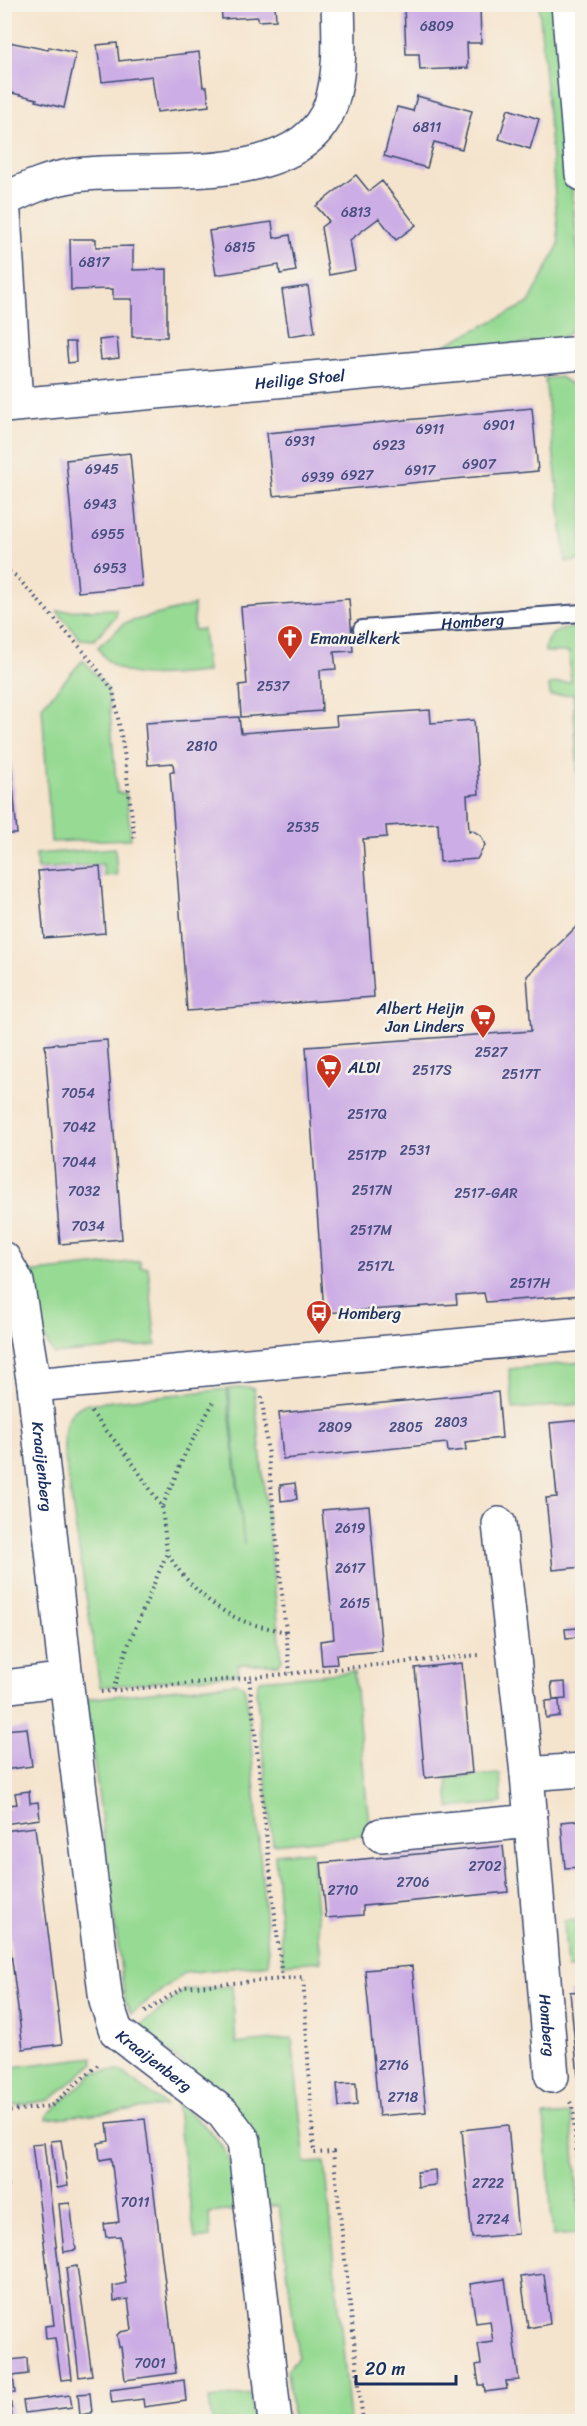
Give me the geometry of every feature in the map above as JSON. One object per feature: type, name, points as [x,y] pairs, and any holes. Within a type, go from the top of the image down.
[{"type":"street","points":[[4,200],[34,185],[77,175],[219,170],[280,156],[311,137],[330,105],[340,55],[338,4]]},
{"type":"street","points":[[567,4],[582,174]]},
{"type":"street","name":"Heilige Stoel","points":[[4,214],[10,405],[582,353]]},
{"type":"street","name":"Kraaijenberg","points":[[4,1259],[17,1282],[34,1385],[67,1687],[106,2001],[120,2034],[223,2113],[244,2141],[275,2421]]},
{"type":"street","points":[[34,1385],[582,1334]]},
{"type":"street","name":"Homberg","points":[[499,1524],[527,1774],[552,2076]]},
{"type":"street","points":[[4,1687],[67,1687]]},
{"type":"street","points":[[527,1774],[582,1770]]},
{"type":"street","points":[[381,1835],[531,1821]]},
{"type":"lane","name":"Homberg","points":[[362,629],[582,613]]},
{"type":"path","points":[[4,569],[16,576],[85,653],[113,690],[124,752],[135,842]]},
{"type":"path","points":[[259,1364],[290,1673]]},
{"type":"path","points":[[162,1507],[185,1454],[211,1409],[218,1390],[216,1368]]},
{"type":"path","points":[[80,1381],[85,1404],[130,1459],[162,1507],[167,1553],[186,1580],[222,1609],[247,1622],[286,1632]]},
{"type":"path","points":[[112,1691],[127,1648],[167,1553]]},
{"type":"path","points":[[67,1687],[112,1691],[513,1651]]},
{"type":"path","points":[[249,1677],[282,1979]]},
{"type":"path","points":[[4,2112],[51,2106],[93,2070],[120,2034],[184,1987],[303,1977],[314,2153],[333,2152],[363,2421]]},
{"type":"path","name":"Homberg","points":[[552,2076],[573,2107],[582,2223]]},
{"type":"green space","points":[[539,5],[555,5],[582,299],[580,320],[574,329],[556,340],[429,353],[529,303],[559,244]]},
{"type":"green space","points":[[560,377],[579,389],[582,418],[582,560],[566,562],[545,379]]},
{"type":"green space","points":[[194,605],[194,630],[203,629],[207,672],[161,676],[131,673],[106,660],[98,647],[125,623]]},
{"type":"green space","points":[[116,609],[116,616],[94,640],[80,639],[57,611]]},
{"type":"green space","points":[[582,627],[582,652],[579,652],[582,716],[582,841],[573,694],[550,696],[549,684],[571,682],[569,652],[545,652],[548,639],[552,635],[569,628]]},
{"type":"green space","points":[[83,660],[108,689],[117,793],[126,793],[131,839],[51,842],[42,706]]},
{"type":"green space","points":[[115,848],[117,875],[104,876],[103,864],[37,869],[36,854]]},
{"type":"green space","points":[[140,1261],[140,1267],[148,1267],[156,1345],[54,1354],[44,1338],[27,1273]]},
{"type":"green space","points":[[4,1315],[12,1349],[5,1350],[4,1350]]},
{"type":"green space","points":[[582,1362],[582,1404],[513,1409],[509,1369]]},
{"type":"green space","points":[[248,1387],[254,1389],[282,1660],[278,1664],[238,1664],[239,1674],[100,1687],[64,1452],[68,1418],[77,1408],[85,1404],[227,1389],[244,1545],[229,1389]]},
{"type":"green space","points":[[354,1672],[370,1835],[273,1844],[256,1691],[259,1680]]},
{"type":"green space","points":[[236,1683],[244,1686],[248,1708],[269,1964],[184,1973],[131,2014],[125,2001],[86,1699]]},
{"type":"green space","points":[[500,1774],[502,1803],[449,1808],[447,1778]]},
{"type":"green space","points":[[312,1851],[321,1961],[283,1964],[275,1854]]},
{"type":"green space","points":[[582,1920],[582,1968],[567,1969],[564,1921]]},
{"type":"green space","points":[[232,1986],[236,2044],[292,2038],[305,2163],[325,2162],[350,2421],[293,2421],[287,2370],[298,2357],[279,2206],[266,2206],[210,2088],[140,2026],[185,1990]]},
{"type":"green space","points":[[93,2057],[94,2063],[50,2100],[5,2107],[5,2068]]},
{"type":"green space","points":[[120,2070],[166,2106],[47,2119],[47,2115],[95,2072]]},
{"type":"green space","points":[[176,2103],[213,2134],[230,2164],[236,2210],[209,2213],[210,2237],[195,2239]]},
{"type":"green space","points":[[571,2114],[581,2233],[553,2236],[544,2116]]},
{"type":"green space","points":[[250,2394],[253,2421],[212,2421],[209,2399]]},
{"type":"building","points":[[221,4],[275,4],[276,20],[258,21],[258,17],[222,19]]},
{"type":"building","points":[[404,5],[480,5],[481,43],[467,43],[468,68],[420,70],[419,54],[406,54]]},
{"type":"building","points":[[4,41],[76,53],[64,108],[4,91]]},
{"type":"building","points":[[117,43],[119,61],[199,52],[203,87],[207,87],[209,106],[157,112],[152,76],[102,82],[97,45]]},
{"type":"building","points":[[417,96],[472,111],[462,149],[434,142],[427,168],[384,156],[397,107],[413,111]]},
{"type":"building","points":[[508,109],[539,119],[530,149],[499,139]]},
{"type":"building","points":[[356,175],[369,191],[382,181],[416,225],[396,240],[379,218],[350,240],[355,270],[329,275],[321,227],[329,221],[316,206]]},
{"type":"building","points":[[272,222],[274,238],[290,235],[296,271],[280,274],[279,265],[216,275],[209,231]]},
{"type":"building","points":[[70,239],[96,239],[96,247],[133,246],[133,270],[167,269],[167,337],[132,337],[132,299],[113,299],[113,289],[71,290]]},
{"type":"building","points":[[308,286],[315,332],[289,336],[282,290]]},
{"type":"building","points":[[117,338],[119,358],[101,360],[99,340]]},
{"type":"building","points":[[66,342],[75,342],[76,362],[68,363]]},
{"type":"building","points":[[532,408],[538,471],[273,496],[267,433]]},
{"type":"building","points":[[130,453],[142,586],[78,592],[66,460]]},
{"type":"building","name":"Emanuëlkerk","points":[[349,599],[353,651],[334,652],[336,669],[320,670],[322,711],[241,717],[239,685],[247,684],[241,607]]},
{"type":"building","points":[[4,702],[6,702],[17,834],[4,834]]},
{"type":"building","points":[[430,710],[431,723],[474,720],[479,794],[467,795],[469,831],[472,830],[481,836],[485,845],[477,859],[440,862],[438,823],[386,826],[387,837],[363,839],[374,997],[187,1011],[170,772],[174,772],[173,763],[148,765],[145,723],[239,717],[241,733],[337,726],[336,716]]},
{"type":"building","points":[[100,866],[105,933],[44,938],[38,871]]},
{"type":"building","points":[[582,921],[582,1295],[486,1302],[484,1293],[456,1295],[457,1304],[324,1313],[306,1047],[531,1031],[527,976]]},
{"type":"building","points":[[107,1040],[122,1239],[60,1244],[45,1045]]},
{"type":"building","points":[[498,1392],[502,1438],[465,1442],[466,1450],[448,1452],[447,1443],[283,1459],[279,1413]]},
{"type":"building","points":[[582,1420],[582,1567],[553,1570],[546,1498],[557,1497],[550,1423]]},
{"type":"building","points":[[295,1483],[297,1499],[281,1501],[280,1485]]},
{"type":"building","points":[[369,1506],[382,1651],[336,1655],[337,1664],[322,1665],[320,1641],[334,1639],[322,1510]]},
{"type":"building","points":[[4,1591],[10,1627],[4,1627]]},
{"type":"building","points":[[578,1628],[579,1637],[566,1638],[565,1629]]},
{"type":"building","points":[[462,1663],[472,1773],[425,1778],[415,1668]]},
{"type":"building","points":[[565,1682],[566,1699],[553,1700],[551,1683]]},
{"type":"building","points":[[559,1700],[560,1716],[546,1718],[545,1701]]},
{"type":"building","points":[[27,1728],[32,1766],[4,1770],[4,1730]]},
{"type":"building","points":[[29,1791],[30,1803],[38,1802],[40,1819],[4,1824],[4,1811],[10,1810],[9,1805],[17,1804],[15,1793]]},
{"type":"building","points":[[582,1820],[582,1867],[565,1868],[561,1822]]},
{"type":"building","points":[[35,1827],[62,2044],[23,2049],[4,1896],[4,1831]]},
{"type":"building","points":[[503,1846],[508,1892],[363,1906],[363,1915],[326,1918],[321,1863]]},
{"type":"building","points":[[412,1966],[426,2112],[379,2116],[365,1970]]},
{"type":"building","points":[[582,1991],[582,2097],[580,2098],[570,1992]]},
{"type":"building","points":[[356,2083],[357,2105],[339,2107],[337,2084]]},
{"type":"building","points":[[145,2119],[176,2373],[125,2380],[121,2347],[119,2347],[117,2335],[120,2332],[132,2330],[128,2299],[114,2301],[113,2286],[126,2283],[120,2236],[106,2237],[104,2224],[119,2222],[111,2158],[100,2160],[98,2143],[109,2141],[107,2123]]},
{"type":"building","points":[[508,2125],[518,2234],[472,2238],[462,2130]]},
{"type":"building","points":[[61,2140],[68,2186],[57,2188],[51,2141]]},
{"type":"building","points":[[44,2143],[72,2379],[61,2380],[55,2338],[46,2339],[45,2326],[54,2325],[32,2144]]},
{"type":"building","points":[[4,2161],[9,2187],[4,2188]]},
{"type":"building","points":[[435,2170],[436,2185],[418,2187],[417,2172]]},
{"type":"building","points":[[70,2203],[76,2250],[64,2252],[59,2204]]},
{"type":"building","points":[[77,2266],[92,2375],[79,2377],[66,2268]]},
{"type":"building","points":[[544,2274],[550,2324],[528,2328],[521,2277]]},
{"type":"building","points":[[505,2279],[519,2380],[506,2381],[507,2389],[485,2392],[484,2385],[479,2385],[476,2365],[481,2364],[478,2344],[493,2342],[490,2321],[476,2323],[470,2284]]},
{"type":"building","points":[[4,2317],[11,2360],[27,2358],[28,2374],[13,2376],[15,2393],[4,2394]]},
{"type":"building","points":[[184,2380],[186,2401],[144,2407],[143,2399],[112,2403],[110,2390]]},
{"type":"building","points":[[90,2393],[92,2413],[80,2415],[78,2394]]},
{"type":"building","points":[[70,2395],[72,2407],[25,2413],[23,2401]]},
{"type":"building","points":[[4,2403],[11,2403],[12,2420],[4,2421]]},
{"type":"place","name":"Emanuëlkerk","points":[[290,661]]},
{"type":"place","name":"Albert Heijn Jan Linders","points":[[483,1040]]},
{"type":"place","name":"ALDI","points":[[329,1090]]},
{"type":"place","name":"Homberg","points":[[319,1336]]}]
